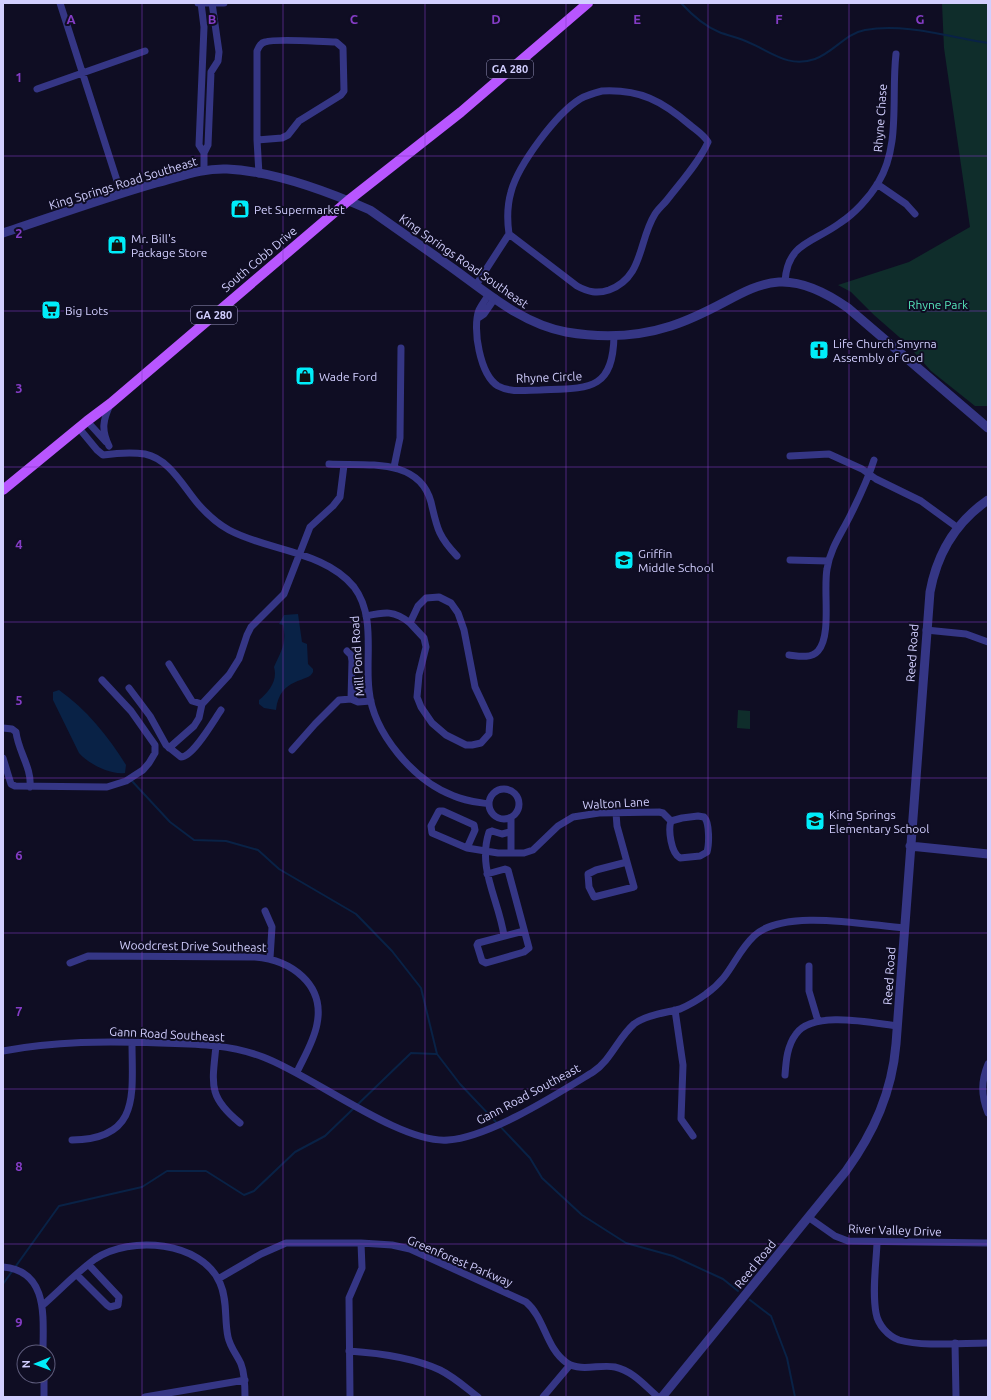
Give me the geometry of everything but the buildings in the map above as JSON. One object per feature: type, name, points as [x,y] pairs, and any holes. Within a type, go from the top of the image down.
[{"type":"main road","name":"South Cobb Drive","points":[[3,490],[86,420],[111,403],[349,200],[461,112],[588,3]]},
{"type":"street","points":[[60,3],[121,193]]},
{"type":"street","points":[[204,153],[199,145],[204,27],[200,3],[224,3]]},
{"type":"street","points":[[204,170],[204,153],[208,145],[212,72],[218,61],[219,52],[212,3]]},
{"type":"street","points":[[257,140],[282,138],[288,136],[299,121],[341,95],[344,91],[343,48],[340,44],[336,42],[286,41],[264,42],[260,45],[257,51],[257,140],[259,174]]},
{"type":"street","points":[[37,89],[145,51]]},
{"type":"street","name":"Rhyne Chase","points":[[785,281],[790,259],[799,247],[822,235],[844,220],[877,184],[888,159],[891,141],[896,54]]},
{"type":"street","points":[[476,286],[509,234],[508,205],[516,178],[522,166],[565,112],[587,95],[611,90],[647,96],[666,105],[707,140],[707,144],[692,166],[655,213],[646,232],[634,271],[621,284],[615,287],[603,292],[586,291],[509,234]]},
{"type":"street","points":[[201,102],[210,102]]},
{"type":"street","name":"King Springs Road Southeast","points":[[3,233],[121,193],[204,170],[227,169],[259,174],[296,182],[349,200],[370,210],[476,286],[522,316],[551,328],[578,333],[614,336],[639,334],[670,326],[750,289],[770,282],[785,281],[800,283],[832,297],[848,308],[988,428]]},
{"type":"street","points":[[877,184],[906,204],[916,214]]},
{"type":"street","name":"Rhyne Circle","points":[[492,296],[479,311],[477,336],[485,370],[496,384],[511,390],[575,389],[592,385],[602,378],[609,369],[612,358],[614,336]]},
{"type":"street","points":[[394,467],[400,438],[401,348]]},
{"type":"street","points":[[111,403],[103,424],[104,437],[112,454]]},
{"type":"street","points":[[86,420],[109,446]]},
{"type":"street","name":"Mill Pond Road","points":[[78,428],[103,455],[146,454],[157,459],[173,472],[203,510],[223,526],[254,540],[327,566],[338,573],[354,588],[365,609],[368,636],[369,690],[380,729],[386,739],[401,758],[442,790],[454,796],[489,804]]},
{"type":"street","points":[[790,456],[829,454],[870,474],[921,502],[958,528]]},
{"type":"street","points":[[789,655],[810,656],[818,651],[822,644],[825,624],[825,591],[828,561],[833,545],[850,515],[870,474],[874,460]]},
{"type":"street","points":[[329,464],[394,467],[411,474],[424,486],[441,538],[457,556]]},
{"type":"street","points":[[169,748],[194,726],[199,718],[202,704],[229,675],[239,659],[251,627],[284,594],[310,527],[333,506],[340,497],[344,465]]},
{"type":"street","name":"Reed Road","points":[[662,1397],[856,1158],[878,1119],[892,1074],[897,1026],[930,592],[935,569],[945,546],[958,528],[988,500]]},
{"type":"street","points":[[790,560],[828,561]]},
{"type":"street","points":[[366,616],[384,612],[400,615],[424,638],[426,647],[419,675],[417,697],[421,706],[432,724],[450,738],[466,745],[481,743],[489,734],[490,719],[475,687],[464,630],[458,613],[451,603],[439,597],[426,598],[418,606],[410,623]]},
{"type":"street","points":[[926,630],[966,634],[988,642]]},
{"type":"street","points":[[347,651],[351,655],[352,661],[351,699]]},
{"type":"street","points":[[169,664],[192,701],[202,704]]},
{"type":"street","points":[[3,758],[12,786],[107,787],[130,779],[143,770],[152,759],[156,748],[148,732],[102,680]]},
{"type":"street","points":[[129,688],[150,716],[169,748],[184,758],[207,732],[221,710]]},
{"type":"street","points":[[351,699],[355,694],[369,690]]},
{"type":"street","points":[[292,750],[339,700],[351,699],[358,702],[371,701]]},
{"type":"street","points":[[3,728],[12,729],[16,732],[18,744],[30,778],[30,786]]},
{"type":"street","points":[[498,790],[511,790],[518,799],[519,807],[511,818],[503,819],[496,817],[490,810],[489,804],[493,794],[498,790]]},
{"type":"street","name":"Walton Lane","points":[[467,848],[475,830],[474,825],[443,811],[439,811],[431,826],[432,833],[467,848],[511,853],[524,853],[533,850],[558,826],[573,817],[583,815],[659,812],[663,813],[671,821]]},
{"type":"street","points":[[616,813],[617,826],[634,887],[594,897],[589,887],[588,874],[596,870],[627,862]]},
{"type":"street","points":[[698,816],[706,819],[708,846],[705,854],[690,858],[677,856],[670,835],[669,827],[671,821],[698,816]]},
{"type":"street","points":[[496,817],[492,831],[494,833],[490,845],[486,850],[487,874],[504,936]]},
{"type":"street","points":[[511,818],[511,853]]},
{"type":"street","points":[[492,831],[502,834],[510,832]]},
{"type":"street","points":[[910,846],[988,854]]},
{"type":"street","points":[[487,874],[505,868],[508,870],[524,931],[528,951],[484,963],[480,957],[478,943],[524,931]]},
{"type":"street","points":[[265,911],[272,927],[270,958]]},
{"type":"street","name":"Gann Road Southeast","points":[[3,1051],[57,1043],[132,1042],[216,1046],[250,1052],[297,1072],[358,1107],[398,1127],[437,1139],[458,1138],[491,1128],[600,1068],[612,1054],[624,1035],[636,1023],[675,1010],[696,1001],[719,984],[731,969],[748,942],[758,932],[770,926],[810,920],[904,928]]},
{"type":"street","name":"Woodcrest Drive Southeast","points":[[70,963],[88,956],[270,958],[287,964],[303,977],[312,989],[318,1016],[315,1033],[297,1072]]},
{"type":"street","points":[[809,966],[809,991],[818,1021]]},
{"type":"street","points":[[675,1010],[683,1065],[681,1119],[693,1136]]},
{"type":"street","points":[[785,1075],[788,1052],[794,1038],[803,1028],[818,1021],[834,1020],[897,1026]]},
{"type":"street","points":[[72,1140],[89,1140],[97,1137],[119,1125],[128,1114],[132,1100],[132,1042]]},
{"type":"street","points":[[216,1046],[213,1076],[214,1093],[223,1108],[240,1123]]},
{"type":"street","points":[[988,1064],[982,1077],[983,1099],[988,1113]]},
{"type":"street","name":"River Valley Drive","points":[[808,1217],[839,1239],[853,1242],[988,1243]]},
{"type":"street","name":"Greenforest Parkway","points":[[218,1279],[261,1254],[286,1243],[361,1243],[392,1245],[410,1249],[521,1299],[535,1311],[556,1352],[570,1365]]},
{"type":"street","points":[[350,1397],[349,1298],[362,1268],[361,1243]]},
{"type":"street","points":[[877,1243],[876,1315],[880,1324],[888,1334],[899,1340],[918,1343],[988,1343]]},
{"type":"street","points":[[43,1305],[89,1264],[118,1248],[164,1246],[184,1250],[196,1256],[209,1267],[218,1279],[226,1304],[228,1341],[241,1365],[245,1397]]},
{"type":"street","points":[[78,1275],[107,1305],[110,1307],[118,1305],[119,1297],[89,1264]]},
{"type":"street","points":[[3,1267],[16,1270],[35,1284],[43,1305],[43,1344]]},
{"type":"street","points":[[956,1343],[956,1397]]},
{"type":"street","points":[[349,1351],[375,1352],[424,1364],[455,1379],[478,1397]]},
{"type":"street","points":[[543,1397],[570,1365],[609,1366],[624,1370],[640,1381],[658,1397]]},
{"type":"street","points":[[146,1397],[244,1380]]},
{"type":"street","points":[[44,1384],[44,1397]]},
{"type":"green space","name":"Rhyne Park","points":[[942,3],[988,3],[988,406],[975,406],[931,371],[906,343],[874,315],[851,292],[838,285],[909,262],[970,227],[944,48]]},
{"type":"green space","points":[[738,710],[750,711],[750,729],[737,728]]},
{"type":"water","points":[[298,614],[302,642],[307,644],[308,664],[313,669],[313,672],[306,678],[294,682],[283,691],[276,710],[264,708],[259,704],[259,700],[274,681],[274,667],[284,642],[283,625],[279,624],[284,615]]},
{"type":"water","points":[[59,690],[88,715],[112,744],[126,765],[125,773],[113,772],[100,768],[88,761],[79,753],[53,700],[53,692]]},
{"type":"waterway","points":[[681,3],[689,12],[708,27],[746,41],[789,61],[797,62],[815,59],[858,32],[880,28],[911,29],[988,43]]},
{"type":"waterway","points":[[131,780],[170,822],[194,840],[226,841],[258,850],[279,869],[356,914],[392,951],[421,988],[437,1054],[460,1084],[530,1158],[542,1178],[582,1215],[626,1243],[673,1256],[723,1279],[738,1291]]},
{"type":"waterway","points":[[3,1284],[59,1206],[142,1187],[167,1171],[206,1171],[244,1195],[254,1191],[295,1152],[325,1136],[411,1053],[436,1054]]},
{"type":"waterway","points":[[750,1300],[771,1316],[787,1358],[795,1397]]},
{"type":"place","name":"Pet Supermarket","points":[[240,209]]},
{"type":"place","name":"Mr. Bill's Package Store","points":[[117,245]]},
{"type":"place","name":"Big Lots","points":[[51,310]]},
{"type":"place","name":"Life Church Smyrna Assembly of God","points":[[819,350]]},
{"type":"place","name":"Wade Ford","points":[[305,376]]},
{"type":"place","name":"Griffin Middle School","points":[[624,560]]},
{"type":"place","name":"King Springs Elementary School","points":[[815,821]]}]
